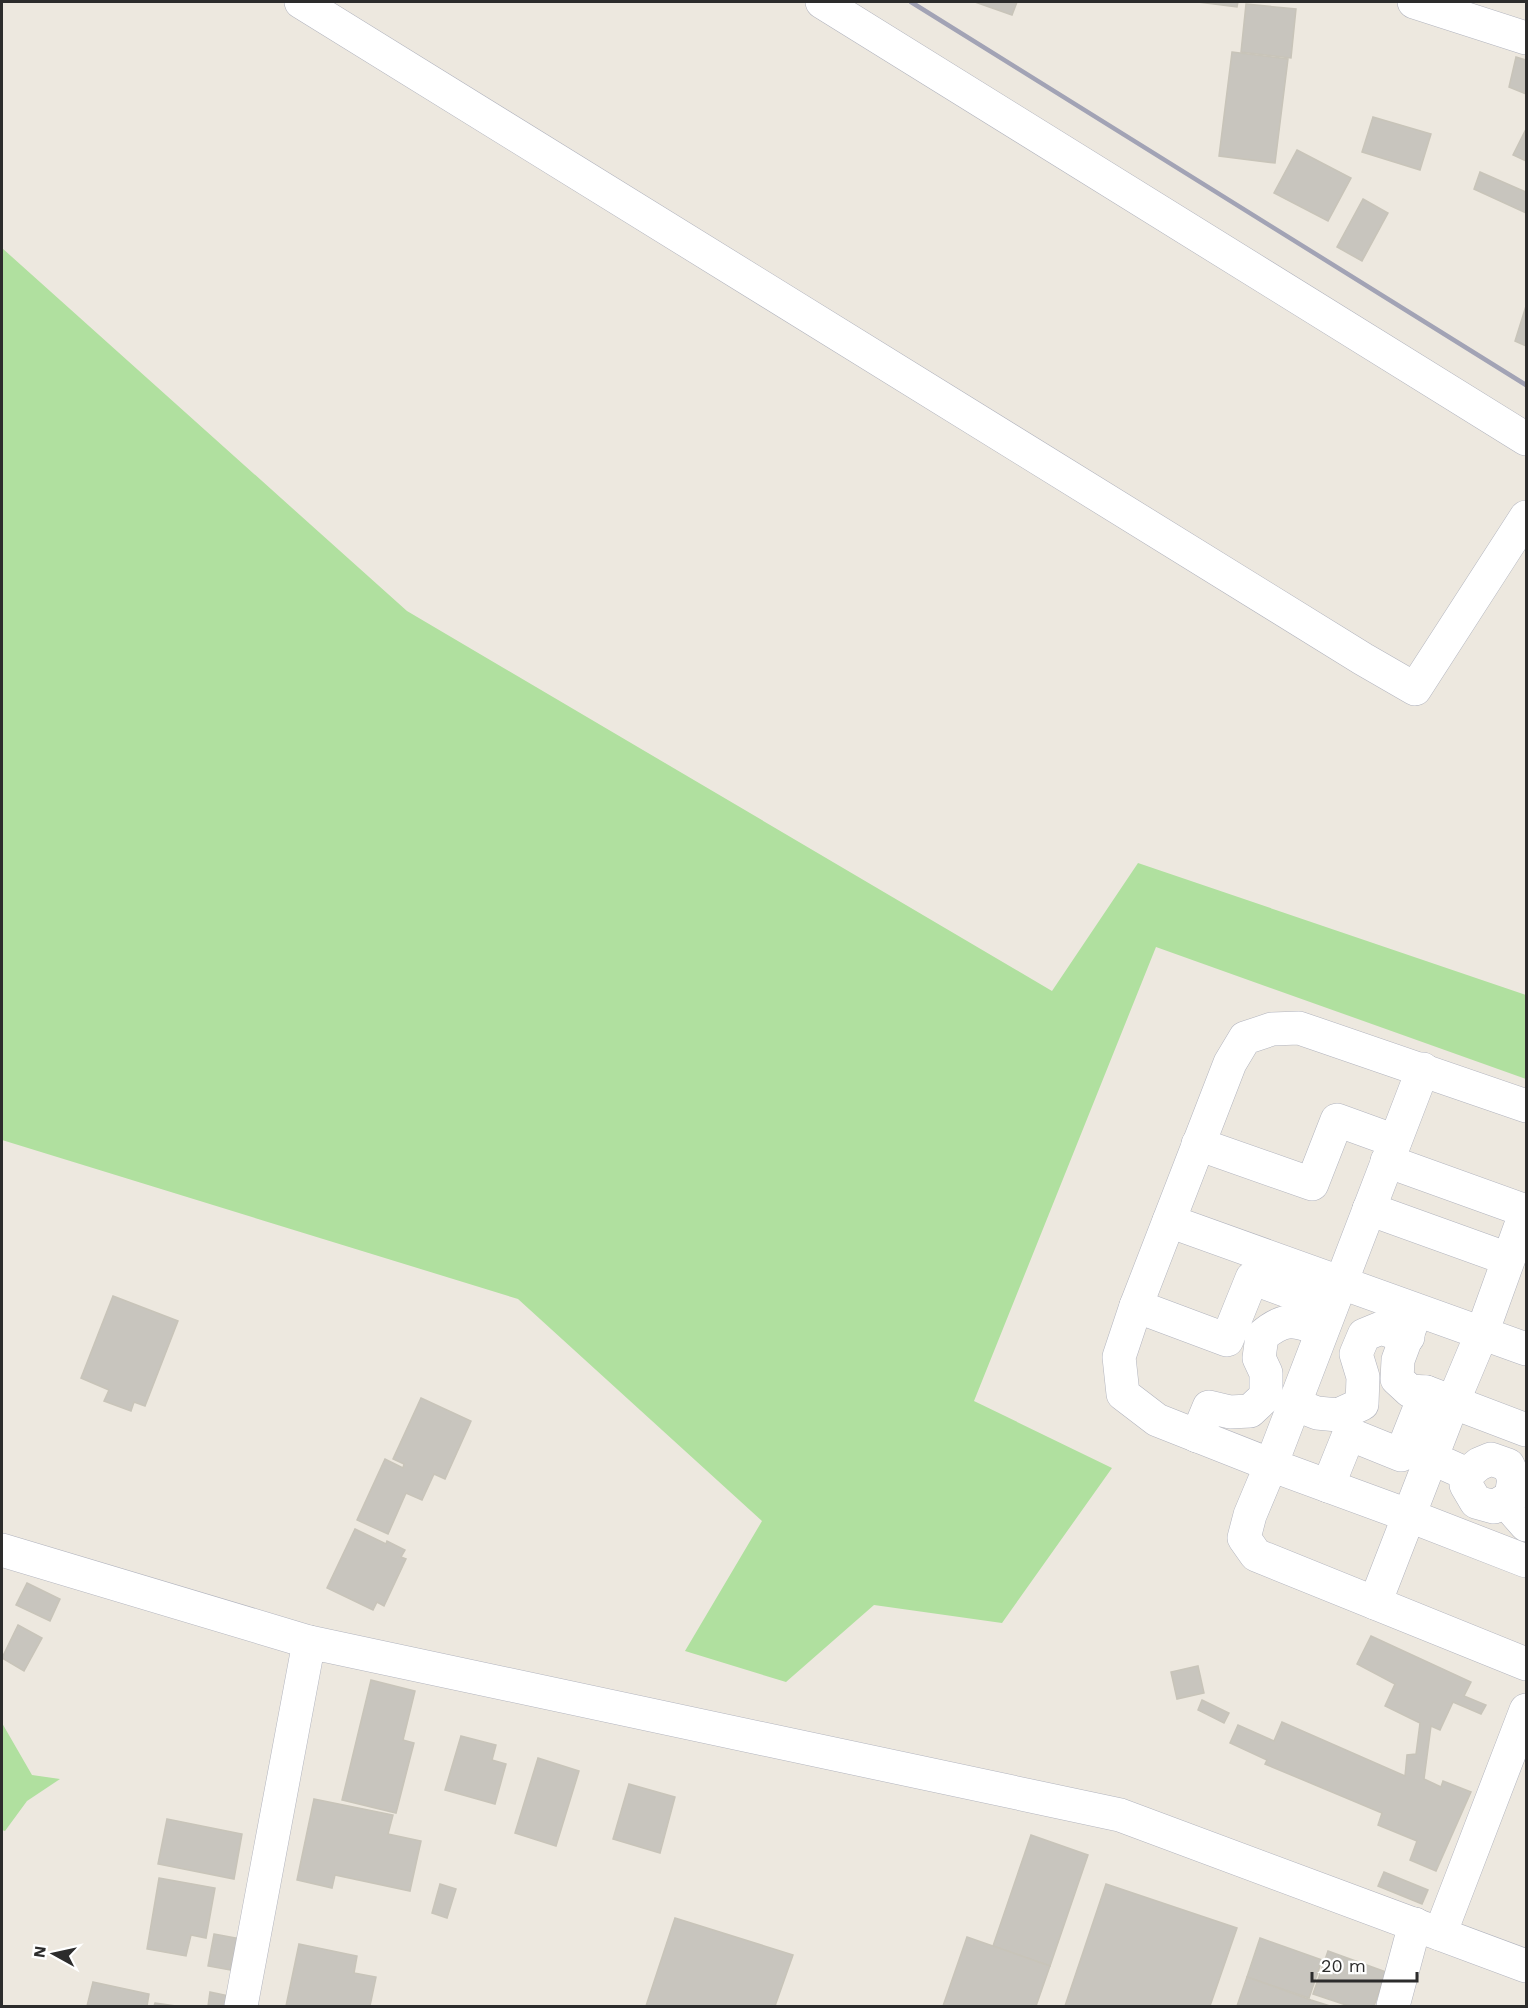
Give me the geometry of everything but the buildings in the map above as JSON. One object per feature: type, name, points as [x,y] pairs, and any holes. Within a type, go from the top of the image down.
[{"type":"street","points":[[301,2],[1415,689],[1527,518]]},
{"type":"street","points":[[822,2],[1527,440]]},
{"type":"street","points":[[1414,2],[1527,38]]},
{"type":"street","points":[[1527,1106],[1299,1028],[1272,1029],[1245,1038],[1230,1063],[1198,1144],[1119,1357],[1123,1394],[1157,1420],[1270,1465],[1527,1561]]},
{"type":"street","points":[[1423,1070],[1250,1515],[1244,1538],[1256,1555],[1527,1664]]},
{"type":"street","points":[[1198,1144],[1312,1184],[1337,1120],[1391,1151],[1527,1211],[1482,1333],[1401,1455],[1349,1434],[1328,1486]]},
{"type":"street","points":[[1369,1209],[1508,1259]]},
{"type":"street","points":[[1169,1221],[1331,1306]]},
{"type":"street","points":[[1136,1306],[1227,1340],[1252,1278],[1331,1306],[1412,1323],[1482,1333],[1527,1349]]},
{"type":"street","points":[[1197,1436],[1209,1407],[1230,1412],[1250,1411],[1266,1396],[1266,1373],[1259,1358],[1262,1336],[1276,1324],[1299,1321],[1331,1306]]},
{"type":"street","points":[[1412,1323],[1398,1360],[1397,1379],[1410,1391],[1439,1397],[1527,1430]]},
{"type":"street","points":[[1294,1404],[1317,1413],[1338,1415],[1362,1404],[1363,1377],[1356,1354],[1364,1335],[1381,1328],[1412,1323]]},
{"type":"street","points":[[1375,1603],[1431,1458],[1439,1397]]},
{"type":"street","points":[[1431,1458],[1467,1474],[1466,1485],[1476,1502],[1494,1507],[1519,1497]]},
{"type":"street","points":[[2,1550],[309,1642],[1120,1815],[1527,1966]]},
{"type":"street","points":[[241,2007],[309,1642]]},
{"type":"street","points":[[1393,2007],[1527,1710]]},
{"type":"green space","points":[[2,248],[407,611],[1052,991],[1138,863],[1526,995],[1526,1079],[1156,947],[974,1401],[1112,1468],[1002,1623],[874,1605],[786,1682],[685,1651],[762,1521],[518,1299],[2,1140]]},
{"type":"green space","points":[[2,1723],[32,1775],[60,1779],[27,1801],[5,1831],[2,1830]]},
{"type":"railway","points":[[911,2],[1526,385]]}]
